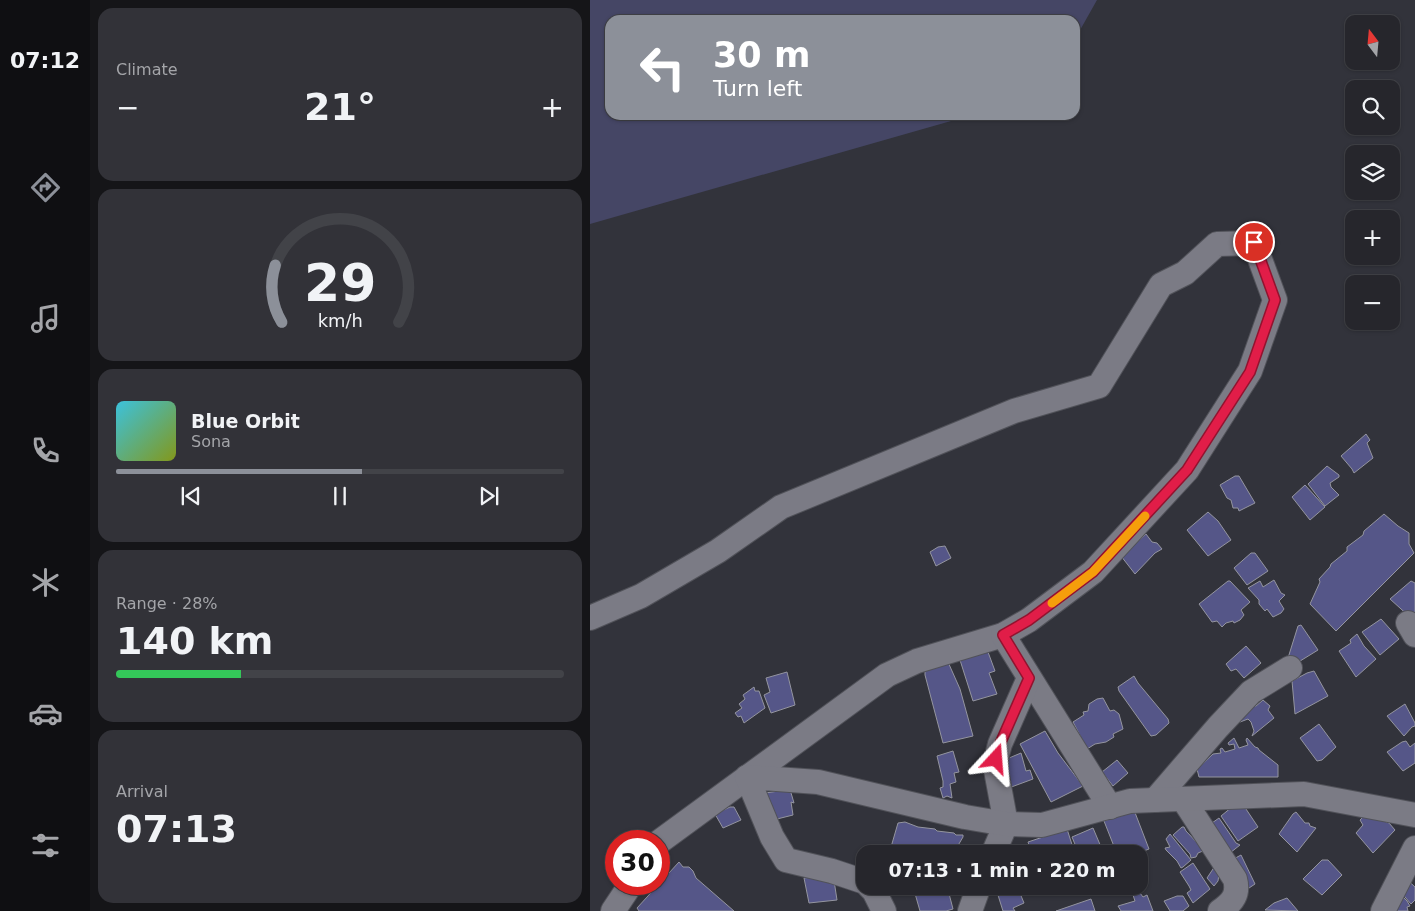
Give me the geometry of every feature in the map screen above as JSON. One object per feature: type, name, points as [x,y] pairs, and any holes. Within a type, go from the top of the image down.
[{"type":"street","points":[[590,618],[641,596],[718,551],[781,507],[1014,411],[1099,386],[1161,285],[1185,272],[1217,244],[1254,242],[1275,300],[1250,372],[1187,470],[1093,572],[1029,620],[1003,635],[917,661],[886,675],[670,834]]},
{"type":"street","points":[[1003,635],[1110,807]]},
{"type":"street","points":[[1155,800],[1218,727],[1252,692],[1290,668]]},
{"type":"street","points":[[997,845],[1006,824],[996,770],[996,759],[1000,744],[1029,678]]},
{"type":"street","points":[[747,777],[818,782],[965,817],[1006,824],[1042,825],[1130,801],[1304,794],[1415,815]]},
{"type":"street","points":[[747,777],[772,836],[786,860],[856,879]]},
{"type":"street","points":[[1183,799],[1235,879],[1236,896],[1220,911]]},
{"type":"street","points":[[1383,911],[1415,848]]},
{"type":"street","points":[[613,911],[624,895]]},
{"type":"street","points":[[876,895],[884,911]]},
{"type":"street","points":[[970,911],[976,895]]},
{"type":"shaded area","points":[[590,0],[1097,0],[1080,30],[1080,15],[605,15],[605,120],[954,120],[590,224]]},
{"type":"building","points":[[1366,434],[1370,440],[1367,443],[1373,458],[1354,473],[1341,456]]},
{"type":"building","points":[[1327,466],[1339,475],[1330,483],[1331,487],[1339,495],[1325,506],[1308,484]]},
{"type":"building","points":[[1235,476],[1239,476],[1255,503],[1239,511],[1238,508],[1233,508],[1231,500],[1227,498],[1220,485]]},
{"type":"building","points":[[1305,485],[1325,507],[1310,520],[1292,497]]},
{"type":"building","points":[[1208,512],[1218,521],[1231,540],[1208,556],[1187,530]]},
{"type":"building","points":[[1384,514],[1409,533],[1409,544],[1414,553],[1336,631],[1310,604],[1320,582],[1319,579],[1331,564],[1347,551],[1347,547],[1363,535],[1364,531]]},
{"type":"building","points":[[1146,534],[1152,542],[1157,543],[1162,549],[1155,553],[1135,574],[1121,556]]},
{"type":"building","points":[[945,546],[951,558],[936,566],[930,552],[938,547]]},
{"type":"building","points":[[1251,553],[1255,553],[1268,571],[1247,585],[1234,568]]},
{"type":"building","points":[[1274,580],[1281,593],[1285,595],[1279,601],[1284,609],[1273,617],[1267,609],[1265,611],[1259,604],[1259,600],[1248,588],[1260,581],[1263,587]]},
{"type":"building","points":[[1228,581],[1250,602],[1241,610],[1244,615],[1240,620],[1234,623],[1233,621],[1226,623],[1222,627],[1217,621],[1212,622],[1199,604]]},
{"type":"building","points":[[1411,581],[1415,583],[1415,615],[1411,618],[1390,599]]},
{"type":"building","points":[[1381,619],[1399,639],[1380,655],[1362,632]]},
{"type":"building","points":[[1301,625],[1318,650],[1292,666],[1288,658],[1298,626]]},
{"type":"building","points":[[1357,634],[1364,646],[1376,659],[1356,677],[1339,651],[1351,643],[1350,640]]},
{"type":"building","points":[[1246,646],[1261,663],[1244,678],[1236,669],[1231,671],[1226,664]]},
{"type":"building","points":[[988,652],[995,671],[989,673],[997,694],[973,701],[960,660]]},
{"type":"building","points":[[948,662],[960,689],[973,736],[943,743],[925,675],[925,668]]},
{"type":"building","points":[[1314,671],[1328,696],[1295,714],[1292,681]]},
{"type":"building","points":[[787,672],[795,705],[771,713],[764,695],[770,692],[766,678]]},
{"type":"building","points":[[1134,676],[1168,719],[1169,723],[1156,735],[1151,736],[1119,691],[1118,687]]},
{"type":"building","points":[[754,687],[755,691],[759,691],[765,708],[744,723],[741,716],[738,717],[735,713],[742,708],[739,704],[745,699],[743,695]]},
{"type":"building","points":[[1103,698],[1110,711],[1114,710],[1119,714],[1123,729],[1113,734],[1114,737],[1106,742],[1095,744],[1087,749],[1073,722],[1084,715],[1083,712],[1088,711],[1089,704]]},
{"type":"building","points":[[1263,700],[1270,706],[1268,710],[1274,718],[1252,736],[1254,731],[1251,722],[1248,719],[1240,722],[1239,719],[1249,711],[1247,707],[1256,706]]},
{"type":"building","points":[[1405,704],[1415,726],[1404,736],[1387,716]]},
{"type":"building","points":[[1319,724],[1336,747],[1322,760],[1317,761],[1300,738]]},
{"type":"building","points":[[1045,731],[1058,753],[1083,786],[1051,802],[1020,744]]},
{"type":"building","points":[[1234,738],[1239,748],[1248,745],[1247,738],[1255,747],[1278,765],[1278,777],[1199,777],[1197,769],[1213,754],[1221,753],[1220,749],[1222,748],[1225,752],[1235,749],[1234,744],[1229,745],[1228,743]]},
{"type":"building","points":[[1406,741],[1410,747],[1415,743],[1415,763],[1403,771],[1387,752]]},
{"type":"building","points":[[953,751],[959,772],[954,773],[956,782],[950,784],[952,798],[947,796],[943,798],[940,788],[943,787],[943,781],[937,756]]},
{"type":"building","points":[[1021,753],[1026,771],[1030,770],[1033,779],[1006,789],[997,763]]},
{"type":"building","points":[[1117,760],[1128,773],[1113,786],[1102,772]]},
{"type":"building","points":[[789,786],[794,803],[791,802],[793,815],[777,819],[759,794],[785,790]]},
{"type":"building","points":[[1238,802],[1244,806],[1258,827],[1238,841],[1221,816]]},
{"type":"building","points":[[734,807],[741,820],[723,828],[715,814]]},
{"type":"building","points":[[1134,810],[1147,845],[1113,845],[1104,821]]},
{"type":"building","points":[[1296,812],[1305,823],[1309,823],[1310,826],[1316,828],[1297,852],[1279,834]]},
{"type":"building","points":[[1366,814],[1383,815],[1386,822],[1395,830],[1373,853],[1356,833],[1363,825],[1360,820]]},
{"type":"building","points":[[1219,818],[1236,843],[1240,845],[1225,857],[1205,828]]},
{"type":"building","points":[[905,822],[918,827],[963,835],[963,837],[958,845],[892,845],[898,823]]},
{"type":"building","points":[[1182,827],[1202,848],[1203,851],[1198,853],[1196,857],[1191,858],[1190,854],[1173,835]]},
{"type":"building","points":[[1093,828],[1100,845],[1075,845],[1072,837]]},
{"type":"building","points":[[1067,829],[1072,845],[1029,845],[1028,842]]},
{"type":"building","points":[[1170,834],[1191,860],[1181,868],[1165,848],[1170,847],[1166,839]]},
{"type":"building","points":[[1241,855],[1255,884],[1246,890],[1230,861]]},
{"type":"building","points":[[1322,860],[1328,860],[1342,875],[1322,895],[1303,879]]},
{"type":"building","points":[[679,862],[683,867],[689,867],[696,878],[734,911],[639,911],[637,908],[649,895],[670,895],[670,872]]},
{"type":"building","points":[[1193,863],[1210,889],[1193,903],[1187,893],[1191,890],[1180,872]]},
{"type":"building","points":[[1215,866],[1219,874],[1218,881],[1214,886],[1207,878]]},
{"type":"building","points":[[833,874],[837,900],[809,903],[804,878]]},
{"type":"building","points":[[1401,874],[1415,887],[1415,900],[1411,904],[1393,883]]},
{"type":"building","points":[[1390,884],[1407,901],[1410,906],[1407,907],[1408,911],[1391,911]]},
{"type":"building","points":[[915,895],[949,895],[953,909],[946,911],[920,911]]},
{"type":"building","points":[[998,895],[1021,895],[1024,903],[1013,908],[1015,911],[1003,911]]},
{"type":"building","points":[[1133,895],[1142,895],[1143,897],[1147,895],[1153,911],[1121,911],[1118,906],[1135,901]]},
{"type":"building","points":[[1177,896],[1183,896],[1189,906],[1183,911],[1170,911],[1164,901]]},
{"type":"building","points":[[1287,898],[1298,911],[1265,910],[1274,903]]},
{"type":"building","points":[[1091,899],[1095,911],[1056,911]]},
{"type":"slow traffic","points":[[1052,603],[1093,572],[1145,516]]},
{"type":"route","points":[[996,759],[1000,744],[1029,678],[1003,635],[1029,620],[1093,572],[1187,470],[1250,372],[1275,300],[1254,242]]}]
